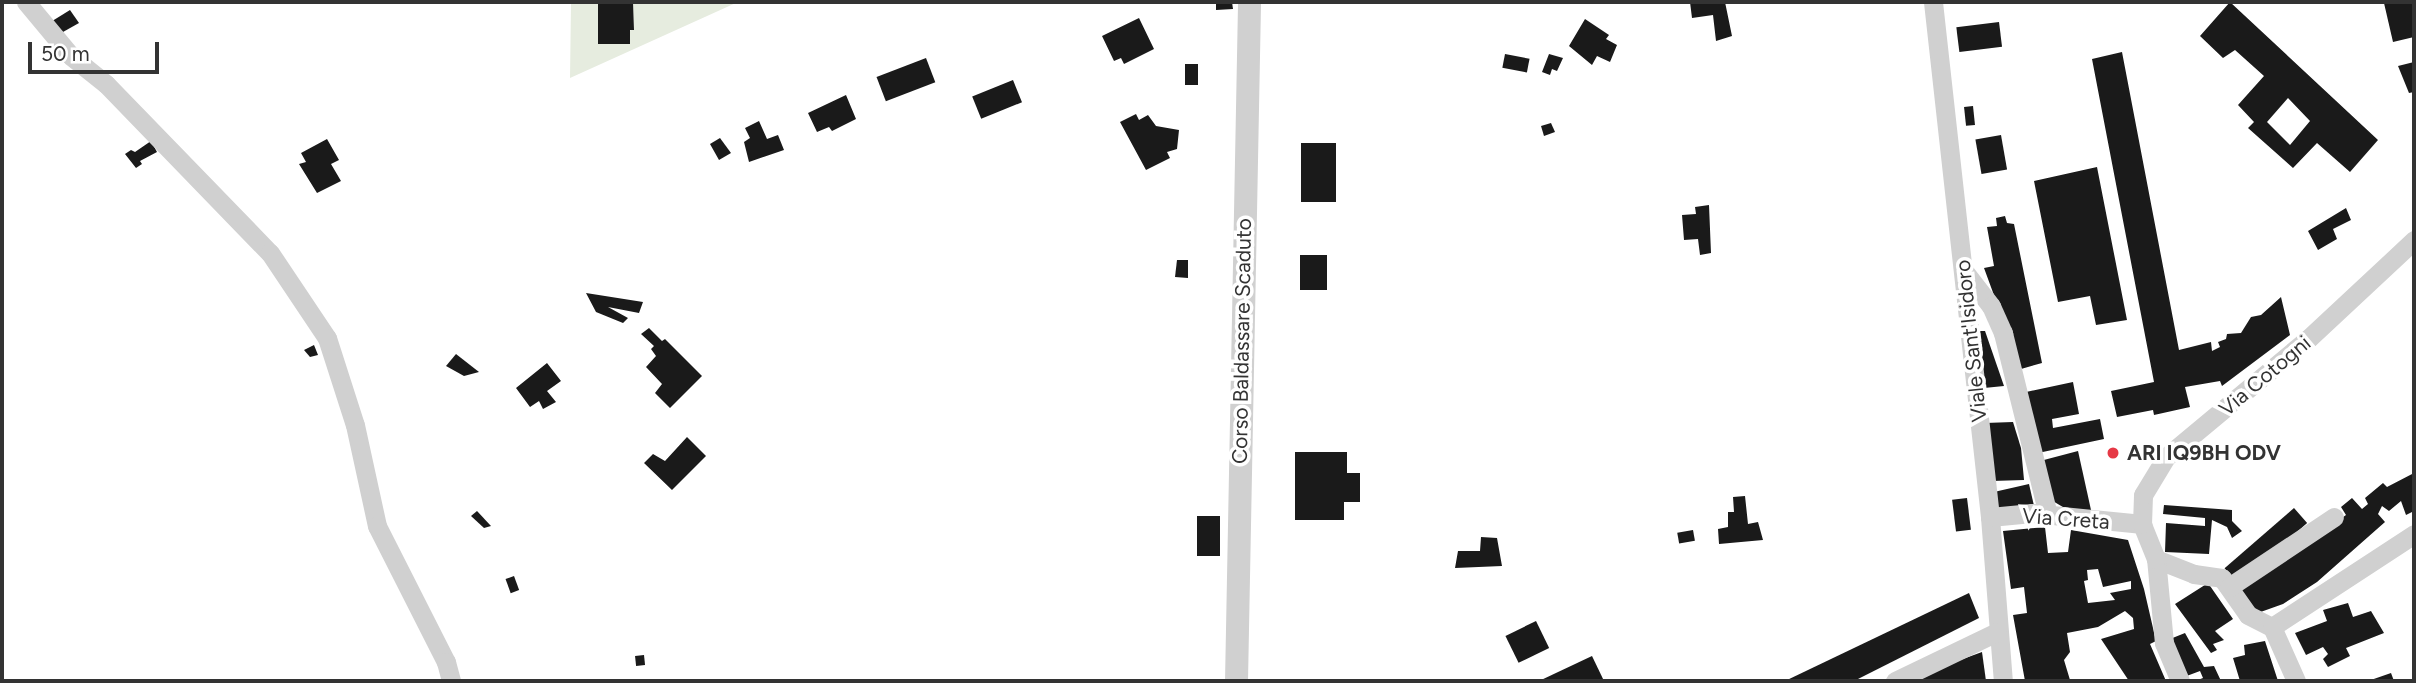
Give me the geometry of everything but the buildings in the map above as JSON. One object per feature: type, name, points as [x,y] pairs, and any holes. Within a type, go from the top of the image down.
[{"type":"street","points":[[26,2],[71,56],[106,84],[270,253],[327,338],[355,425],[377,526],[446,662],[450,681]]},
{"type":"street","name":"Corso Baldassare Scaduto","points":[[1236,681],[1249,2]]},
{"type":"street","name":"Viale Sant'Isidoro","points":[[1933,2],[1990,517],[1997,632],[2003,681]]},
{"type":"street","name":"Via Cotogni","points":[[2141,524],[2143,495],[2166,457],[2309,338],[2414,240]]},
{"type":"street","points":[[1963,270],[1991,306],[2003,334],[2048,515]]},
{"type":"street","name":"Via Creta","points":[[1990,517],[2032,513],[2141,524]]},
{"type":"street","points":[[2229,587],[2334,517]]},
{"type":"street","points":[[2141,524],[2156,559],[2164,643],[2180,681]]},
{"type":"street","points":[[2273,627],[2414,534]]},
{"type":"street","points":[[2156,559],[2194,574],[2222,578],[2248,615],[2273,627],[2296,681]]},
{"type":"street","points":[[1895,681],[1997,632]]},
{"type":"shaded area","points":[[571,2],[598,2],[598,43],[634,29],[633,4],[637,2],[738,2],[570,78]]},
{"type":"place","name":"ARI IQ9BH ODV","points":[[2113,453]]}]
